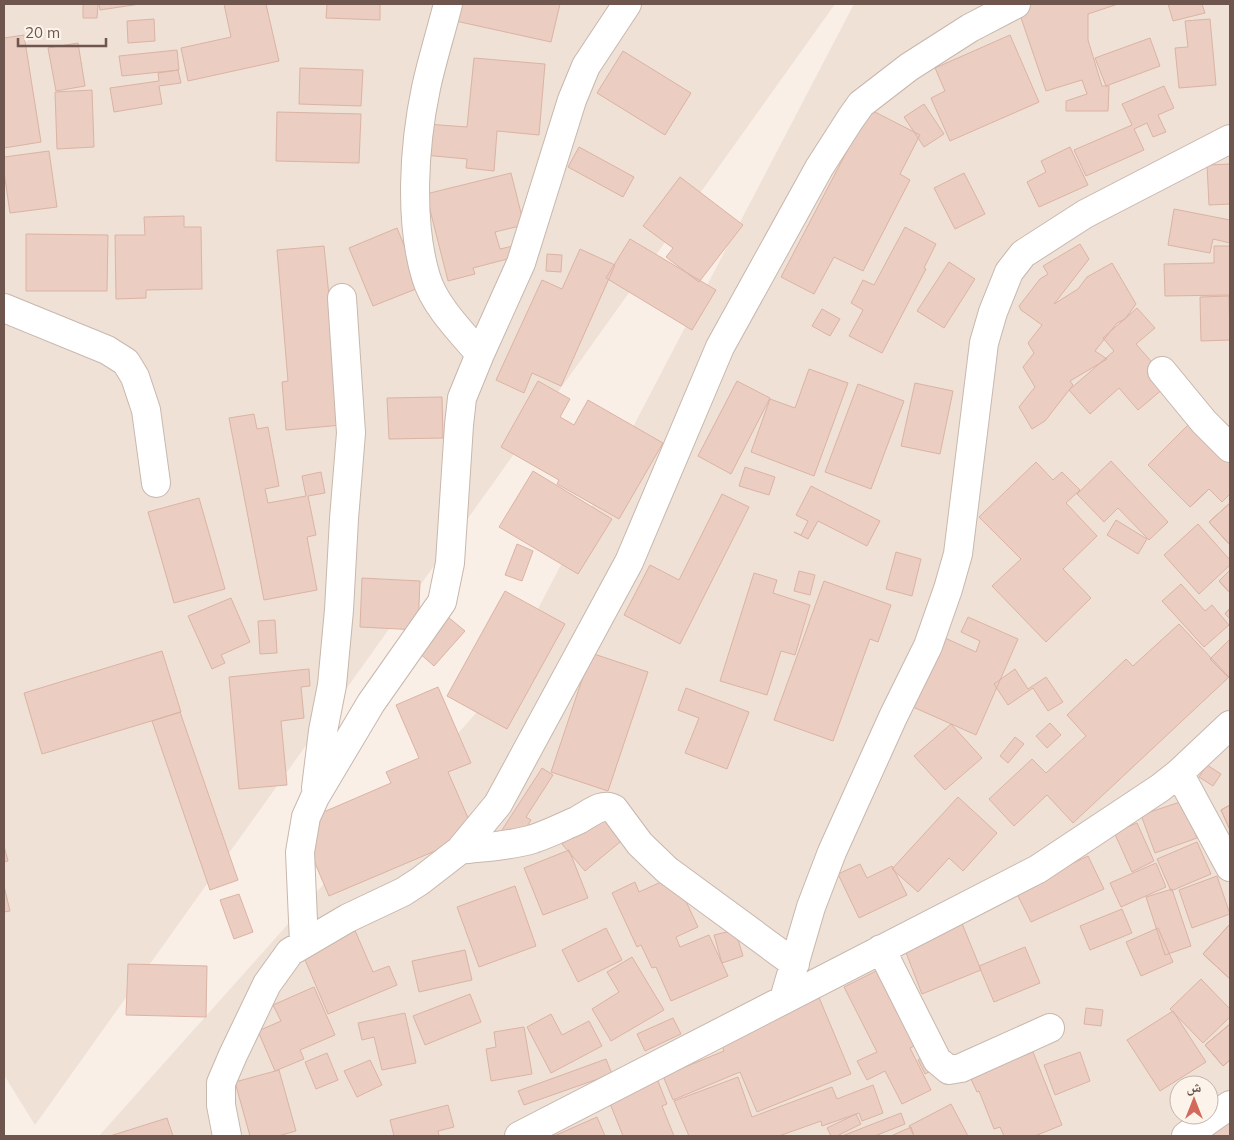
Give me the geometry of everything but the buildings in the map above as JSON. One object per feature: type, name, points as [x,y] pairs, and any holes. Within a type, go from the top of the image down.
[{"type":"street","points":[[448,4],[426,89],[419,132],[415,200],[416,226],[426,278],[449,318],[480,354]]},
{"type":"street","points":[[304,943],[300,852],[306,817],[315,797],[371,703],[442,602],[450,563],[462,398],[521,263],[572,100],[586,66],[628,4]]},
{"type":"street","points":[[228,1136],[220,1099],[221,1084],[225,1072],[267,984],[290,952],[348,918],[402,892],[420,881],[460,850],[498,804],[629,562],[720,347],[819,168],[851,118],[862,104],[909,67],[970,28],[1016,4]]},
{"type":"street","points":[[784,999],[811,907],[832,852],[893,717],[928,646],[950,580],[958,554],[984,343],[993,312],[1009,272],[1023,254],[1085,214],[1230,139]]},
{"type":"street","points":[[315,797],[323,731],[332,684],[351,433],[342,298]]},
{"type":"street","points":[[4,308],[107,350],[126,362],[135,377],[146,410],[156,483]]},
{"type":"street","points":[[1162,370],[1204,422],[1230,448]]},
{"type":"street","points":[[519,1136],[1038,869],[1160,788],[1179,773],[1230,725]]},
{"type":"street","points":[[1179,773],[1230,867]]},
{"type":"street","points":[[460,850],[534,839],[603,807],[611,807],[640,844],[667,870],[794,964]]},
{"type":"street","points":[[881,949],[938,1060],[949,1070],[961,1068],[1050,1028]]},
{"type":"street","points":[[1186,1136],[1230,1106]]},
{"type":"shaded area","points":[[4,4],[835,4],[35,1125],[4,1075]]},
{"type":"shaded area","points":[[854,4],[1230,4],[1230,1136],[99,1136],[494,693]]}]
